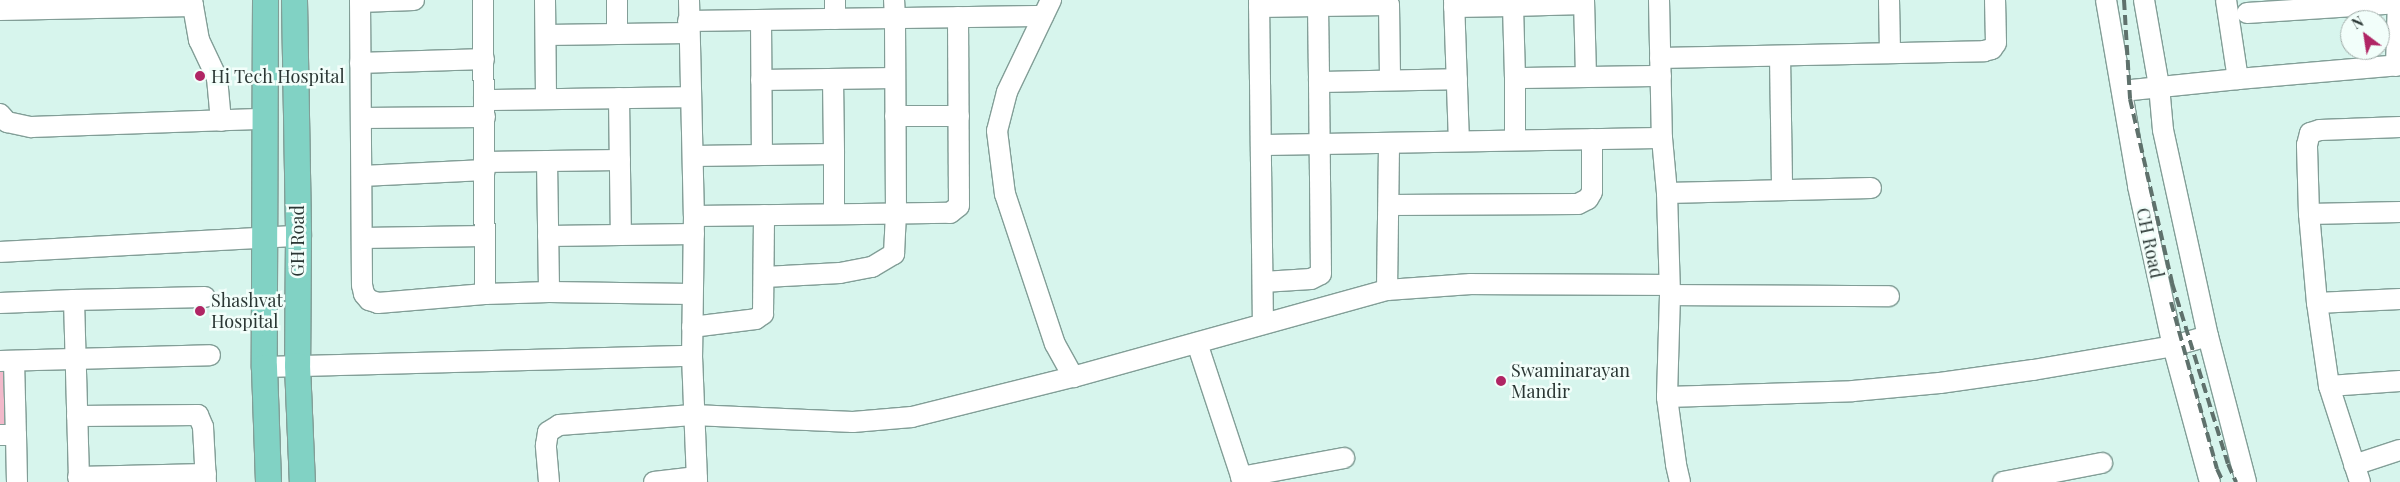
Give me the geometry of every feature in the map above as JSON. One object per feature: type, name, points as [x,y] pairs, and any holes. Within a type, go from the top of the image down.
[{"type":"main road","name":"GH Road","points":[[265,0],[264,367],[268,482]]},
{"type":"main road","name":"GH Road","points":[[294,0],[298,236],[297,365],[302,482]]},
{"type":"street","points":[[414,0],[360,1],[362,285],[364,294],[369,300],[378,303],[485,294],[549,292],[692,294]]},
{"type":"street","points":[[483,0],[485,294]]},
{"type":"street","points":[[545,0],[546,99]]},
{"type":"street","points":[[617,0],[617,34]]},
{"type":"street","points":[[654,482],[697,480],[693,415],[692,294],[694,225],[688,0]]},
{"type":"street","points":[[1659,0],[1662,138],[1667,193],[1670,290],[1667,397],[1680,482]]},
{"type":"street","points":[[1889,0],[1890,53]]},
{"type":"street","points":[[1515,78],[1586,77],[1661,67],[1780,56],[1984,51],[1992,48],[1997,36],[1995,0]]},
{"type":"street","name":"CH Road","points":[[2106,0],[2138,186],[2173,346],[2210,482]]},
{"type":"street","name":"CH Road","points":[[2144,0],[2159,86],[2164,130],[2208,336],[2246,482]]},
{"type":"street","points":[[2226,0],[2238,78]]},
{"type":"street","points":[[1263,322],[1259,4],[1318,6],[1389,2],[1390,80]]},
{"type":"street","points":[[1459,141],[1454,3],[1514,6],[1584,2],[1586,77]]},
{"type":"street","points":[[2122,91],[2238,78],[2398,66],[2399,2],[2247,12]]},
{"type":"street","points":[[0,10],[192,3],[199,40],[217,78],[221,121]]},
{"type":"street","points":[[1263,282],[1311,279],[1320,274],[1318,6]]},
{"type":"street","points":[[1514,6],[1516,140]]},
{"type":"street","points":[[546,35],[617,34],[760,20],[835,10],[894,9],[958,17],[1047,8]]},
{"type":"street","points":[[1047,8],[1007,92],[997,130],[1005,194],[1055,344],[1073,377]]},
{"type":"street","points":[[764,277],[840,273],[872,267],[894,254],[896,213],[894,9]]},
{"type":"street","points":[[548,236],[621,235],[764,215],[950,213],[959,206],[958,17]]},
{"type":"street","points":[[760,20],[762,155]]},
{"type":"street","points":[[1780,56],[1782,190]]},
{"type":"street","points":[[360,63],[484,59]]},
{"type":"street","points":[[761,80],[895,78]]},
{"type":"street","points":[[833,79],[834,214]]},
{"type":"street","points":[[1319,82],[1457,79]]},
{"type":"street","points":[[361,118],[484,108],[546,99],[691,97]]},
{"type":"street","points":[[620,98],[621,235]]},
{"type":"street","points":[[0,114],[7,122],[31,127],[265,119]]},
{"type":"street","points":[[895,116],[959,116]]},
{"type":"street","points":[[2400,127],[2320,130],[2310,133],[2307,145],[2308,214],[2317,302],[2329,386],[2357,474],[2400,450]]},
{"type":"street","points":[[1261,145],[1662,138]]},
{"type":"street","points":[[1389,205],[1578,204],[1588,199],[1592,192],[1592,139]]},
{"type":"street","points":[[1387,290],[1389,143]]},
{"type":"street","points":[[693,156],[834,154]]},
{"type":"street","points":[[362,176],[548,161],[620,160]]},
{"type":"street","points":[[548,161],[549,292]]},
{"type":"street","points":[[1667,193],[1871,188]]},
{"type":"street","points":[[2308,214],[2400,212]]},
{"type":"street","points":[[692,327],[756,319],[763,314],[765,308],[764,215]]},
{"type":"street","points":[[0,252],[298,236]]},
{"type":"street","points":[[362,238],[485,236]]},
{"type":"street","points":[[548,482],[546,445],[548,432],[559,425],[693,415],[853,422],[912,417],[1073,377],[1198,343],[1263,322],[1387,290],[1472,284],[1889,296]]},
{"type":"street","points":[[0,303],[205,297]]},
{"type":"street","points":[[2317,302],[2400,299]]},
{"type":"street","points":[[74,300],[78,479],[206,478],[203,427],[198,414],[77,416]]},
{"type":"street","points":[[1667,397],[1854,391],[1940,383],[2032,370],[2173,346],[2208,336]]},
{"type":"street","points":[[1198,343],[1242,479],[1344,458]]},
{"type":"street","points":[[17,482],[8,435],[7,361],[210,355]]},
{"type":"street","points":[[264,367],[692,356]]},
{"type":"street","points":[[2329,386],[2400,381]]},
{"type":"street","points":[[2003,482],[2102,463]]},
{"type":"shaded area","points":[[0,369],[8,369],[10,428],[0,428]]},
{"type":"railway","points":[[2124,0],[2130,99],[2172,283],[2228,464],[2236,482]]},
{"type":"railway","points":[[2171,302],[2217,469],[2223,482]]},
{"type":"place","name":"Hi Tech Hospital","points":[[200,76]]},
{"type":"place","name":"Shashvat Hospital","points":[[200,311]]},
{"type":"place","name":"Swaminarayan Mandir","points":[[1501,381]]}]
